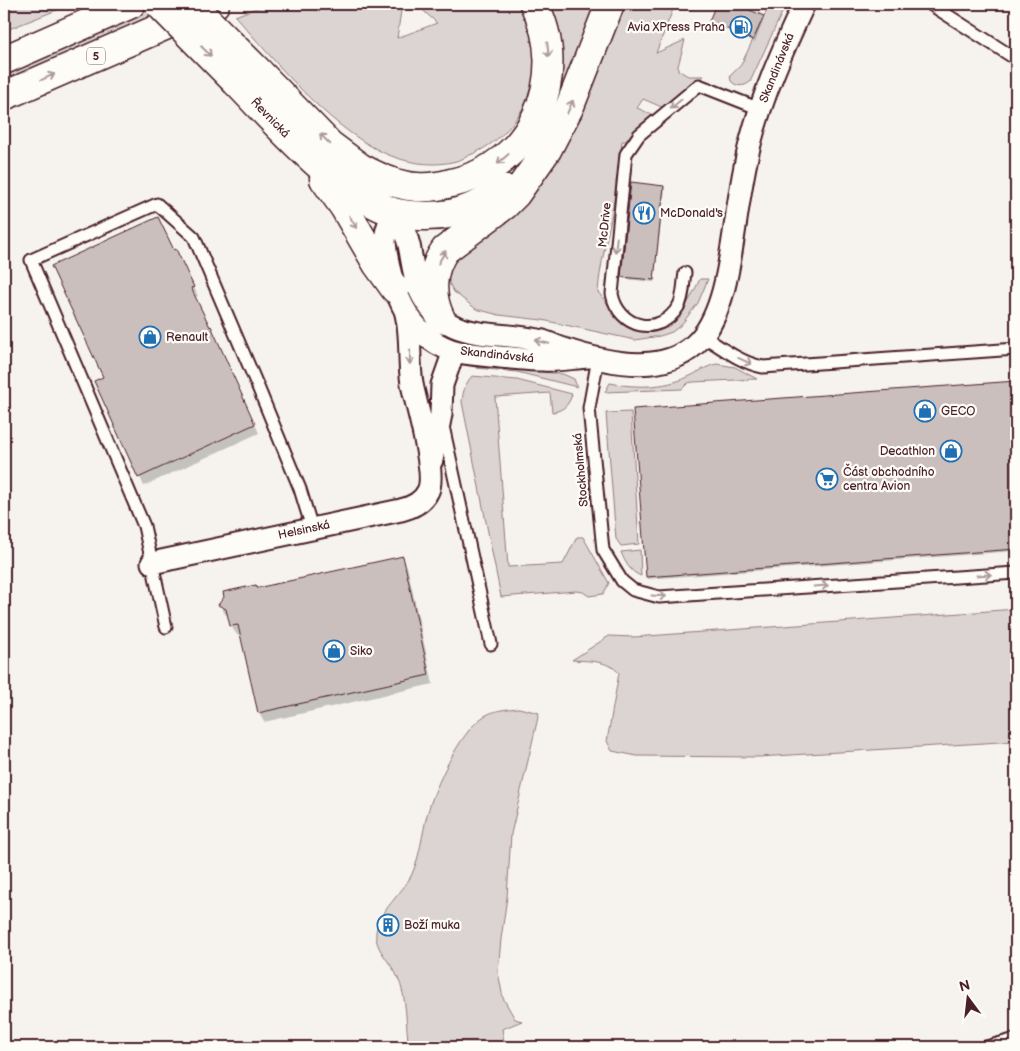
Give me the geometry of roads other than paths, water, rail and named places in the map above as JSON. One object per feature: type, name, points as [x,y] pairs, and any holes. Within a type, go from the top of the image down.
[{"type":"main road","points":[[4,40],[116,4]]},
{"type":"main road","points":[[4,60],[131,4]]},
{"type":"main road","name":"Řevnická","points":[[159,4],[330,145],[363,169]]},
{"type":"main road","name":"5","points":[[4,96],[189,10],[214,4]]},
{"type":"main road","points":[[189,10],[223,4]]},
{"type":"main road","points":[[363,169],[392,182],[417,187],[429,187],[459,182],[486,171],[502,160],[529,130],[544,96],[549,62],[546,37],[539,13],[534,4]]},
{"type":"main road","points":[[441,320],[435,303],[433,289],[434,274],[441,256],[451,245],[476,228],[516,194],[556,136],[570,106],[610,4]]},
{"type":"main road","name":"Řevnická","points":[[189,10],[247,77],[305,154],[366,200],[396,213],[420,217],[435,217],[461,212],[498,194],[532,170]]},
{"type":"main road","points":[[305,154],[344,207],[400,299]]},
{"type":"main road","points":[[363,169],[373,177],[383,190],[396,213],[408,200],[429,187]]},
{"type":"street","name":"Skandinávská","points":[[396,213],[388,226],[385,242],[400,299],[420,332],[442,346],[454,351],[472,354],[543,360],[593,358],[638,364],[655,362],[683,352],[692,347],[703,336],[715,316],[727,278],[737,206],[749,145],[770,80],[804,4]]},
{"type":"street","name":"Skandinávská","points":[[396,213],[409,244],[414,273],[420,292],[441,320],[464,331],[542,341],[593,358]]},
{"type":"street","name":"Helsinská","points":[[400,299],[410,332],[410,371],[430,470]]},
{"type":"street","name":"Helsinská","points":[[152,563],[411,508],[419,503],[429,489],[430,470],[441,414],[442,386],[454,351]]},
{"type":"lane","points":[[930,4],[1016,59]]},
{"type":"lane","name":"McDrive","points":[[685,272],[680,302],[669,318],[658,324],[643,325],[628,320],[620,314],[612,294],[626,154],[639,135],[699,85],[760,109]]},
{"type":"lane","points":[[166,627],[144,526],[31,260],[157,204],[194,237],[300,489],[312,528]]},
{"type":"lane","points":[[703,336],[738,358],[755,366],[772,367],[1016,349]]},
{"type":"lane","name":"Stockholmská","points":[[593,358],[589,408],[603,550],[618,575],[632,590],[659,597],[1016,573]]},
{"type":"lane","points":[[441,414],[491,644]]},
{"type":"lane","points":[[986,1047],[1016,1039]]},
{"type":"place","name":"Avia XPress Praha","points":[[741,27]]},
{"type":"place","name":"McDonald's","points":[[644,213]]},
{"type":"place","name":"Renault","points":[[150,337]]},
{"type":"place","name":"GECO","points":[[925,411]]},
{"type":"place","name":"Decathlon","points":[[951,451]]},
{"type":"place","name":"Část obchodního centra Avion","points":[[827,479]]},
{"type":"place","name":"Siko","points":[[334,651]]},
{"type":"place","name":"Boží muka","points":[[388,925]]}]
